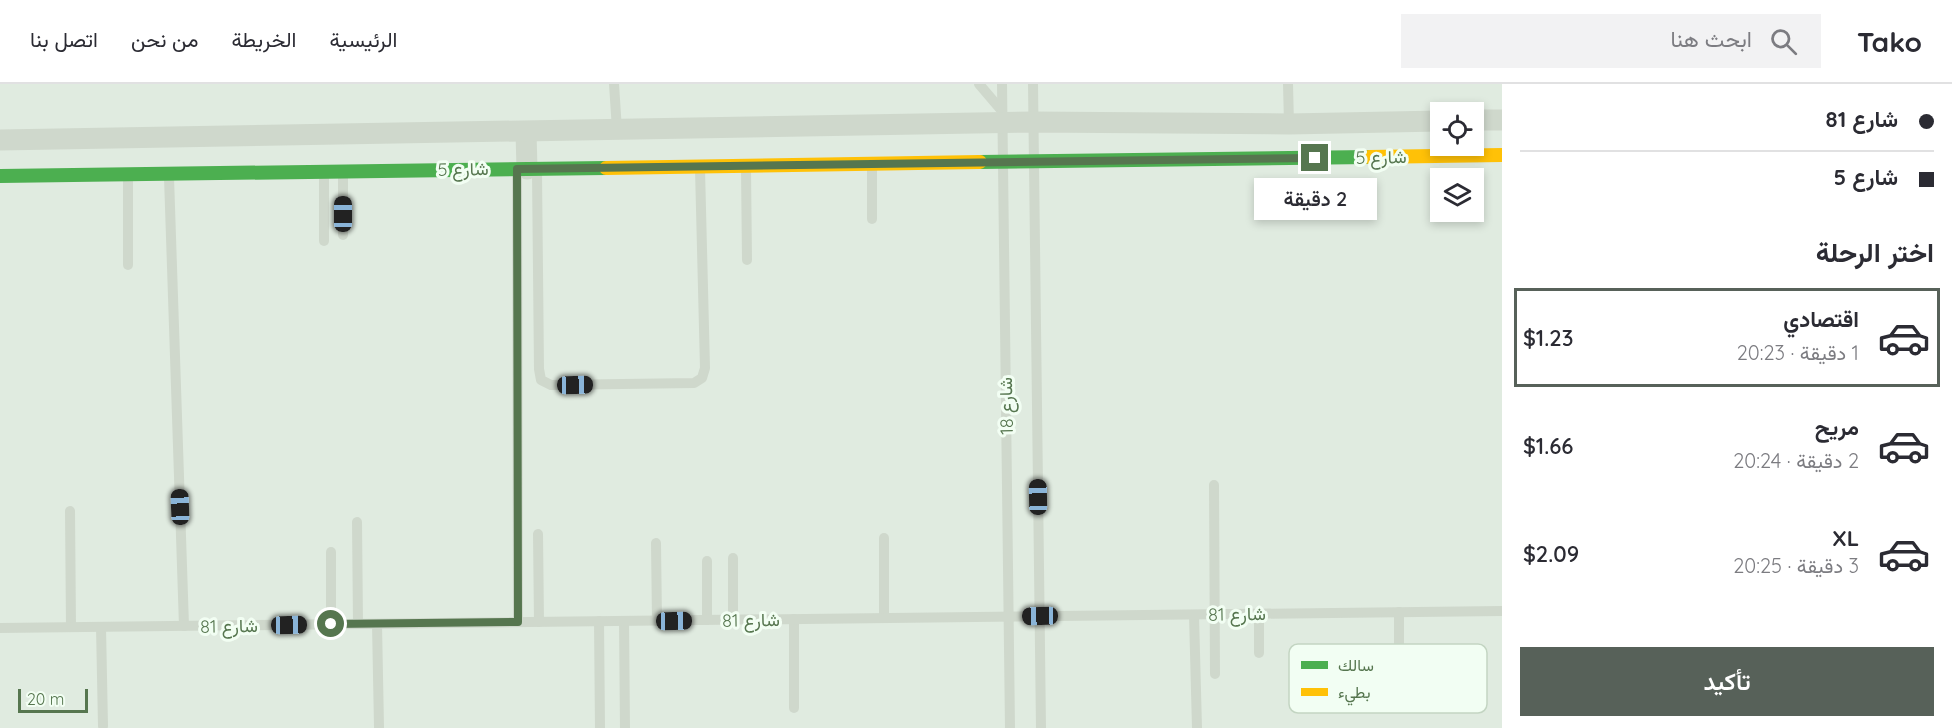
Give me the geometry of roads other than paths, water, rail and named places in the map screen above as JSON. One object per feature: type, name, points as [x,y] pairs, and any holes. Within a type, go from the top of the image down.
[{"type":"street","name":"شارع 5","points":[[0,140],[617,130],[1002,117],[1034,122],[1289,124],[1430,121]]},
{"type":"street","points":[[1484,120],[1502,120]]},
{"type":"street","points":[[526,132],[527,168]]},
{"type":"street","name":"شارع 5","points":[[0,176],[1502,155]]},
{"type":"lane","points":[[614,84],[617,130]]},
{"type":"lane","points":[[979,84],[1002,117]]},
{"type":"lane","name":"شارع 18","points":[[1002,84],[1010,728]]},
{"type":"lane","name":"شارع 18","points":[[1033,84],[1041,728]]},
{"type":"lane","points":[[1288,84],[1289,124]]},
{"type":"lane","points":[[872,164],[872,219]]},
{"type":"lane","points":[[746,165],[747,260]]},
{"type":"lane","points":[[527,168],[539,369],[542,380],[551,385],[694,383],[702,378],[705,368],[700,166]]},
{"type":"lane","points":[[518,622],[527,168]]},
{"type":"lane","points":[[324,171],[324,241]]},
{"type":"lane","points":[[343,171],[343,235]]},
{"type":"lane","points":[[169,173],[184,626]]},
{"type":"lane","points":[[128,174],[128,265]]},
{"type":"lane","points":[[1214,485],[1215,674]]},
{"type":"lane","points":[[70,511],[71,627]]},
{"type":"lane","points":[[357,522],[358,624]]},
{"type":"lane","points":[[538,534],[539,622]]},
{"type":"lane","points":[[884,538],[884,618]]},
{"type":"lane","points":[[657,543],[657,621]]},
{"type":"lane","points":[[331,552],[331,624]]},
{"type":"lane","points":[[732,558],[733,620]]},
{"type":"lane","points":[[707,561],[707,620]]},
{"type":"lane","name":"شارع 81","points":[[0,628],[1502,611]]},
{"type":"lane","points":[[1399,612],[1399,644]]},
{"type":"lane","points":[[1259,614],[1259,653]]},
{"type":"lane","points":[[1194,615],[1197,728]]},
{"type":"lane","points":[[794,619],[794,708]]},
{"type":"lane","points":[[599,621],[600,728]]},
{"type":"lane","points":[[624,621],[625,728]]},
{"type":"lane","points":[[377,624],[379,727]]},
{"type":"lane","points":[[101,627],[103,726]]}]
